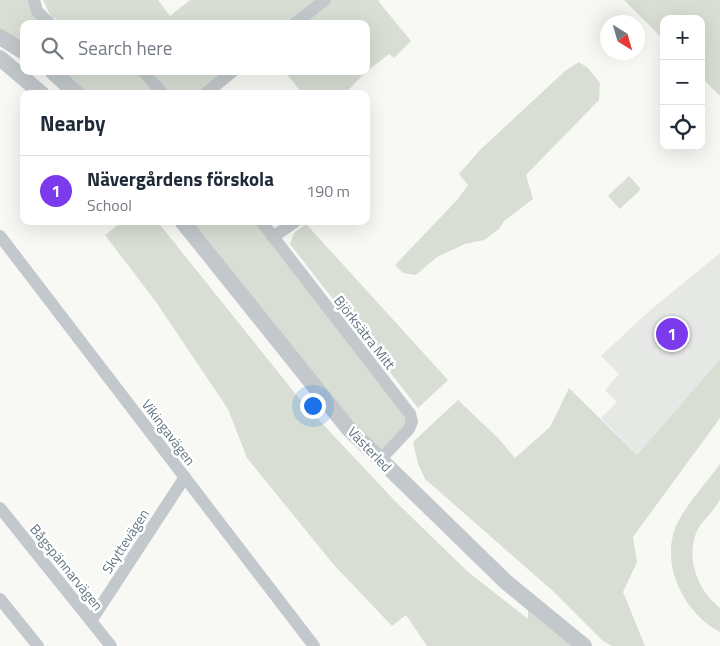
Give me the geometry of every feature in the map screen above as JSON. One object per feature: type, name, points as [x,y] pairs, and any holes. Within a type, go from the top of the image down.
[{"type":"street","points":[[34,0],[38,11],[46,20]]},
{"type":"street","points":[[299,20],[325,0]]},
{"type":"street","points":[[0,37],[20,50]]},
{"type":"street","points":[[0,58],[37,90]]},
{"type":"street","points":[[56,75],[73,90]]},
{"type":"street","points":[[146,75],[160,90]]},
{"type":"street","points":[[210,90],[228,75]]},
{"type":"street","name":"Västerled","points":[[184,225],[348,428],[506,582],[584,646]]},
{"type":"street","name":"Björksätra Mitt","points":[[264,225],[410,414],[412,422],[409,428],[380,460]]},
{"type":"street","points":[[273,237],[290,225]]},
{"type":"street","name":"Vikingavägen","points":[[0,236],[314,646]]},
{"type":"street","name":"Skyttevägen","points":[[91,621],[185,477]]},
{"type":"street","name":"Bågspännarvägen","points":[[0,508],[111,646]]},
{"type":"street","points":[[0,599],[38,646]]},
{"type":"shaded area","points":[[0,0],[30,0],[47,20],[20,20],[20,50],[0,37]]},
{"type":"shaded area","points":[[43,0],[158,0],[170,16],[190,0],[325,0],[299,20],[57,20],[51,17]]},
{"type":"shaded area","points":[[331,0],[380,0],[378,1],[411,41],[394,58],[389,54],[370,69],[370,20],[306,20]]},
{"type":"shaded area","points":[[624,0],[720,0],[720,96],[705,81],[705,15],[660,15],[660,36],[645,21],[645,15],[639,15]]},
{"type":"shaded area","points":[[579,62],[588,68],[600,83],[599,100],[526,175],[533,199],[504,221],[499,229],[484,240],[465,244],[437,257],[416,275],[403,273],[395,265],[458,199],[468,185],[459,174],[480,150],[565,71]]},
{"type":"shaded area","points":[[56,75],[146,75],[160,90],[73,90]]},
{"type":"shaded area","points":[[155,75],[228,75],[210,90],[167,90]]},
{"type":"shaded area","points":[[287,75],[363,75],[348,90],[300,90]]},
{"type":"shaded area","points":[[629,176],[641,189],[620,209],[608,196]]},
{"type":"shaded area","points":[[118,225],[160,225],[298,397],[395,501],[467,571],[528,619],[528,601],[584,646],[427,646],[406,615],[392,626],[334,565],[247,458],[228,409],[156,302],[105,235]]},
{"type":"shaded area","points":[[185,225],[264,225],[412,418],[380,460]]},
{"type":"shaded area","points":[[307,225],[448,380],[418,408],[290,244],[294,233]]},
{"type":"shaded area","points":[[720,253],[720,359],[637,455],[601,418],[617,402],[605,390],[619,374],[601,356],[647,313]]},
{"type":"shaded area","points":[[720,359],[720,418],[633,537],[637,562],[623,592],[645,646],[612,646],[603,641],[554,592],[425,479],[418,464],[413,442],[458,400],[499,439],[515,458],[550,427],[569,388],[637,455]]},
{"type":"shaded area","points":[[720,464],[720,499],[697,531],[692,552],[696,573],[705,593],[720,608],[720,632],[695,612],[685,599],[677,584],[671,552],[673,536],[679,520],[693,498]]},
{"type":"place","name":"Nävergårdens förskola","points":[[672,334]]}]
